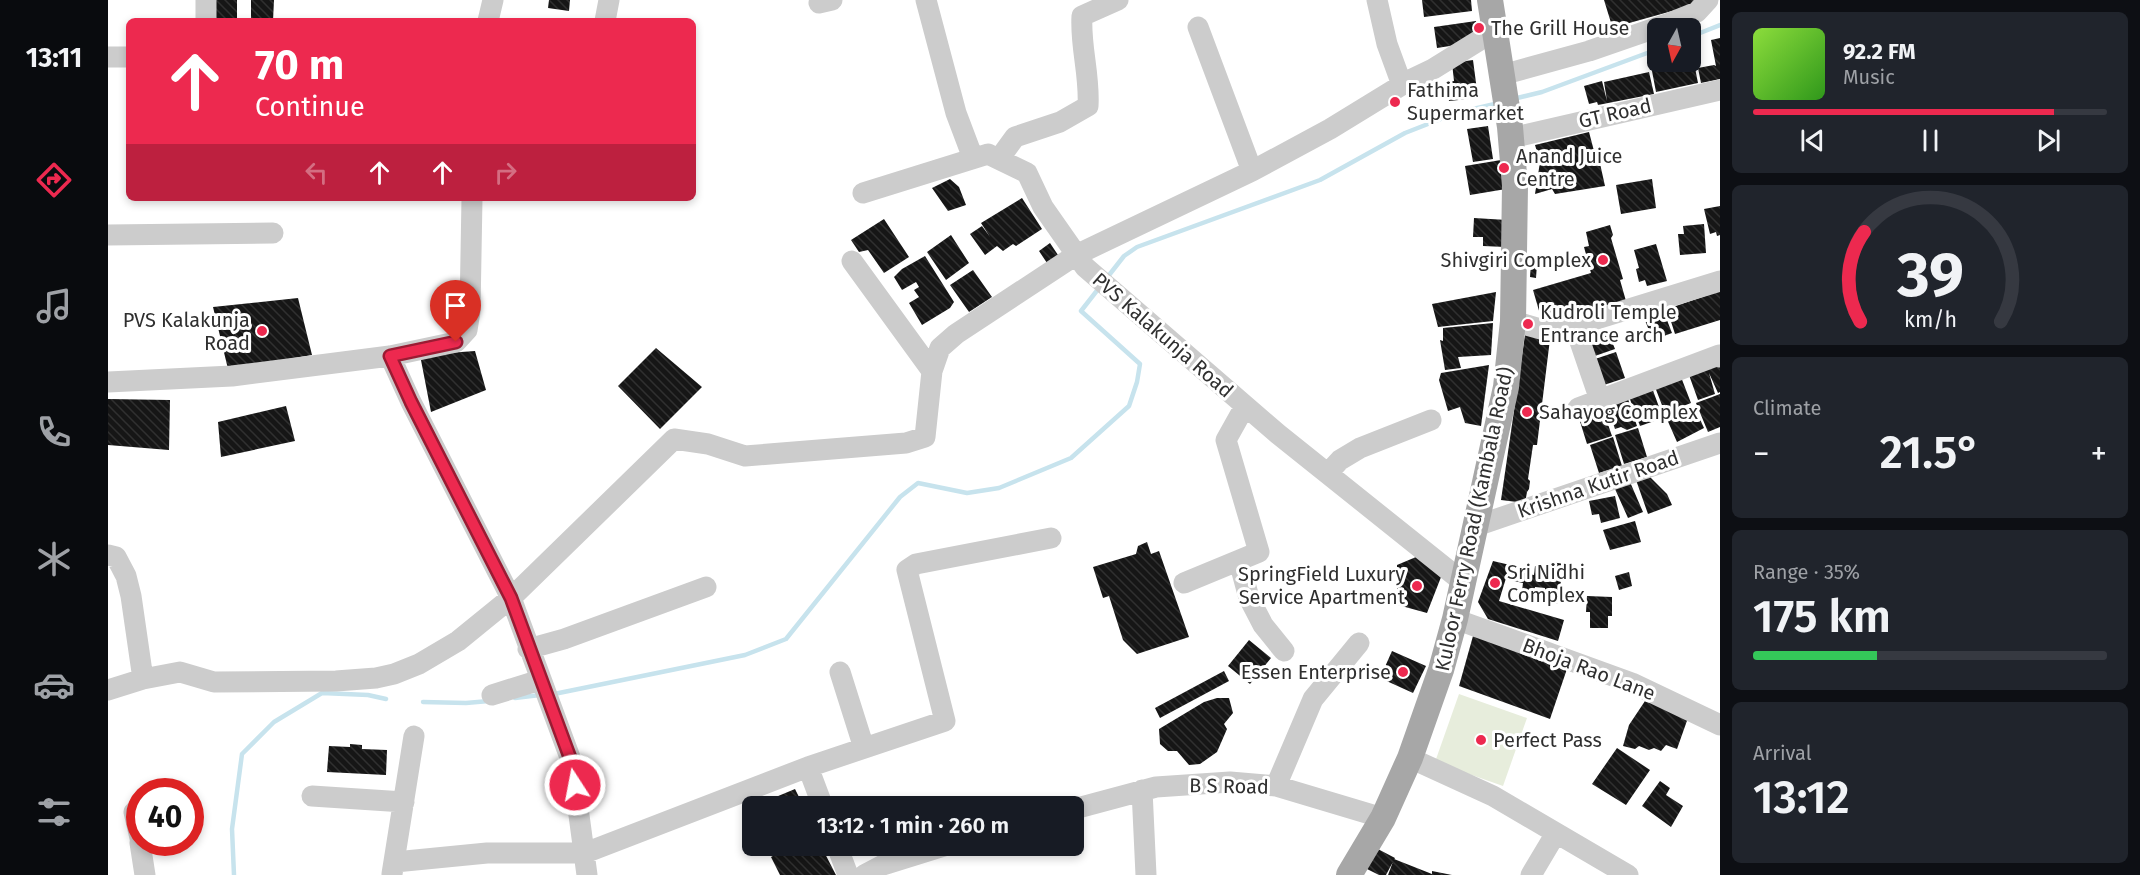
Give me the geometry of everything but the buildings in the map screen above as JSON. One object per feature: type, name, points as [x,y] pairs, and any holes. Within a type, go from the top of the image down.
[{"type":"main road","name":"Kuloor Ferry Road (Kambala Road)","points":[[1349,875],[1383,818],[1410,758],[1441,670],[1455,619],[1506,387],[1513,321],[1515,186],[1510,133],[1492,9]]},
{"type":"street","points":[[206,0],[206,18]]},
{"type":"street","points":[[489,18],[493,0]]},
{"type":"street","points":[[606,18],[609,0]]},
{"type":"street","points":[[926,0],[956,113],[973,158]]},
{"type":"street","points":[[999,159],[1015,137],[1060,122],[1088,106],[1089,91],[1081,33],[1082,16],[1118,0]]},
{"type":"street","points":[[1377,0],[1387,44],[1402,85]]},
{"type":"street","points":[[1503,80],[1697,12],[1708,0],[1706,14]]},
{"type":"street","points":[[108,690],[143,679],[180,672],[214,682],[336,681],[376,678],[419,664],[458,641],[511,598],[674,439],[708,444],[745,456],[906,442],[926,437],[932,371],[940,348],[956,334],[1080,261],[1330,129],[1433,69],[1484,38],[1492,9]]},
{"type":"street","points":[[1198,27],[1252,171]]},
{"type":"street","points":[[108,57],[126,57]]},
{"type":"street","name":"GT Road","points":[[1510,133],[1720,90]]},
{"type":"street","name":"PVS Kalakunja Road","points":[[863,193],[988,154],[1027,173],[1043,207],[1080,261],[1245,406],[1463,582]]},
{"type":"street","points":[[108,382],[232,376],[390,356],[456,342],[467,330],[470,311],[472,201]]},
{"type":"street","points":[[108,235],[273,233]]},
{"type":"street","points":[[852,261],[932,371]]},
{"type":"street","points":[[1513,321],[1544,330],[1574,324],[1720,281]]},
{"type":"street","points":[[1574,324],[1600,400]]},
{"type":"street","points":[[1578,408],[1719,355],[1720,357]]},
{"type":"street","points":[[390,356],[511,598],[572,763],[587,875]]},
{"type":"street","points":[[1184,583],[1259,552],[1226,440],[1245,406]]},
{"type":"street","points":[[1328,474],[1340,460],[1360,448],[1431,420]]},
{"type":"street","name":"Krishna Kutir Road","points":[[1476,526],[1720,442]]},
{"type":"street","points":[[414,736],[393,868],[487,853],[585,853],[808,767],[945,721],[908,570],[916,564],[1051,538]]},
{"type":"street","points":[[108,555],[116,557],[126,576],[143,679]]},
{"type":"street","points":[[1239,561],[1249,598],[1263,625],[1284,651]]},
{"type":"street","points":[[528,649],[564,639],[706,587]]},
{"type":"street","name":"Bhoja Rao Lane","points":[[1455,619],[1632,683],[1720,724]]},
{"type":"street","points":[[1276,786],[1313,699],[1359,643]]},
{"type":"street","points":[[840,672],[864,748]]},
{"type":"street","points":[[492,695],[541,682]]},
{"type":"street","points":[[1410,758],[1493,796],[1625,874]]},
{"type":"street","points":[[808,767],[819,796]]},
{"type":"street","name":"B S Road","points":[[1084,806],[1156,787],[1230,782],[1276,786],[1383,818]]},
{"type":"street","points":[[1142,790],[1146,875]]},
{"type":"street","points":[[312,796],[404,802]]},
{"type":"street","points":[[1531,875],[1556,832]]},
{"type":"street","points":[[142,856],[145,875]]},
{"type":"street","points":[[841,856],[848,875]]},
{"type":"street","points":[[864,875],[914,856]]},
{"type":"green space","name":"Perfect Pass","points":[[1459,694],[1527,718],[1503,786],[1435,762]]},
{"type":"waterway","points":[[1701,33],[1720,25]]},
{"type":"waterway","points":[[1513,99],[1542,92],[1647,53]]},
{"type":"waterway","points":[[1106,279],[1124,256],[1137,247],[1320,180],[1405,133],[1456,113],[1499,103]]},
{"type":"waterway","points":[[554,694],[745,655],[786,639],[900,497],[918,483],[967,493],[999,488],[1071,458],[1129,406],[1140,364],[1081,311],[1099,288]]},
{"type":"waterway","points":[[234,875],[232,829],[242,754],[274,722],[322,693],[368,695],[386,699]]},
{"type":"waterway","points":[[515,698],[540,695]]},
{"type":"waterway","points":[[423,702],[489,701]]},
{"type":"place","name":"The Grill House","points":[[1479,28]]},
{"type":"place","name":"Fathima Supermarket","points":[[1395,102]]},
{"type":"place","name":"Anand Juice Centre","points":[[1504,168]]},
{"type":"place","name":"Shivgiri Complex","points":[[1603,260]]},
{"type":"place","name":"Kudroli Temple Entrance arch","points":[[1528,324]]},
{"type":"place","name":"PVS Kalakunja Road","points":[[262,331]]},
{"type":"place","name":"Sahayog Complex","points":[[1527,412]]},
{"type":"place","name":"Sri Nidhi Complex","points":[[1495,583]]},
{"type":"place","name":"SpringField Luxury Service Apartment","points":[[1417,586]]},
{"type":"place","name":"Essen Enterprise","points":[[1403,672]]},
{"type":"place","name":"Perfect Pass","points":[[1481,740]]},
{"type":"route","points":[[456,342],[390,356],[511,598],[572,763],[575,785]]}]
